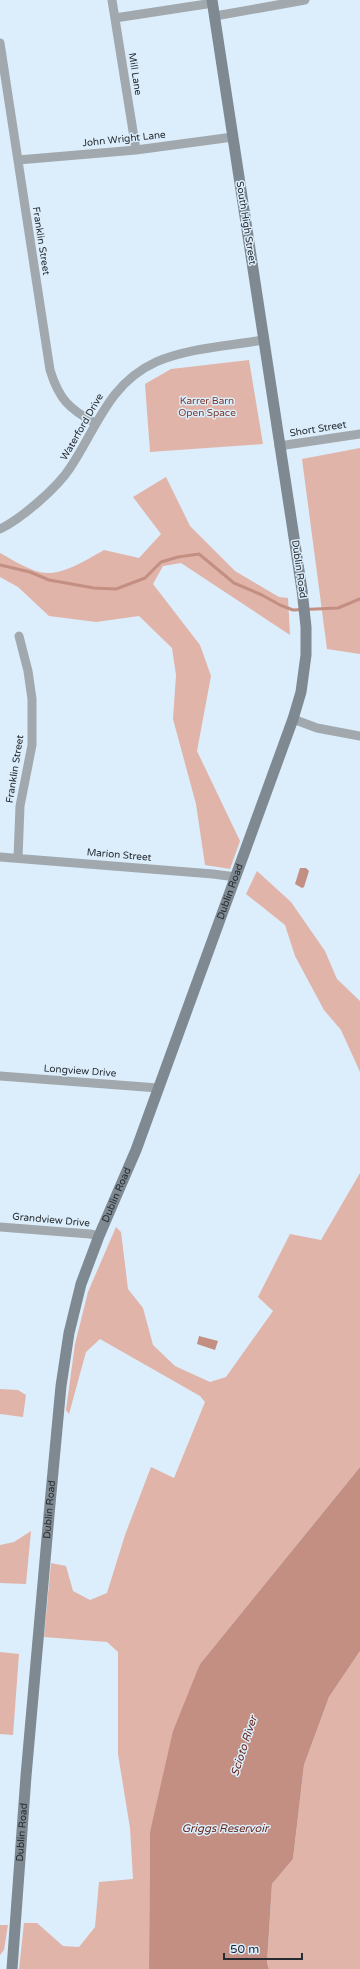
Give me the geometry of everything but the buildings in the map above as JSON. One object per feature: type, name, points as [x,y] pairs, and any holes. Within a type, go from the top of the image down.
[{"type":"main road","name":"South High Street","points":[[212,2],[279,446]]},
{"type":"main road","name":"Dublin Road","points":[[12,1969],[26,1776],[61,1386],[69,1333],[81,1284],[99,1236],[136,1150],[293,719],[305,667],[306,627],[303,599],[279,446]]},
{"type":"street","name":"Mill Lane","points":[[112,0],[136,150]]},
{"type":"street","points":[[214,16],[305,0]]},
{"type":"street","points":[[115,18],[212,2]]},
{"type":"street","name":"Franklin Street","points":[[0,43],[50,370],[59,396],[79,414],[95,423]]},
{"type":"street","name":"John Wright Lane","points":[[18,160],[136,150],[232,137]]},
{"type":"street","name":"Waterford Drive","points":[[0,529],[28,511],[61,479],[76,460],[95,423],[113,395],[125,382],[155,363],[183,354],[263,340]]},
{"type":"street","name":"Short Street","points":[[279,446],[360,434]]},
{"type":"street","name":"Franklin Street","points":[[18,636],[28,671],[32,699],[32,745],[20,806],[18,858]]},
{"type":"street","points":[[293,719],[317,728],[360,736]]},
{"type":"street","name":"Marion Street","points":[[0,857],[206,873],[236,877]]},
{"type":"street","name":"Longview Drive","points":[[0,1076],[158,1088]]},
{"type":"street","name":"Grandview Drive","points":[[0,1227],[99,1236]]},
{"type":"green space","name":"Karrer Barn Open Space","points":[[249,360],[263,444],[150,452],[145,384],[171,369]]},
{"type":"green space","points":[[360,448],[360,654],[327,649],[302,459]]},
{"type":"green space","points":[[166,477],[190,526],[235,571],[279,597],[288,598],[290,635],[181,563],[163,566],[153,584],[200,645],[211,676],[197,751],[240,841],[230,869],[205,865],[196,804],[173,719],[176,675],[172,648],[139,616],[96,622],[49,616],[18,587],[0,577],[0,553],[28,568],[46,573],[53,573],[68,569],[104,550],[139,558],[161,534],[133,497]]},
{"type":"green space","points":[[257,871],[291,902],[325,951],[337,979],[360,1001],[360,1072],[341,1030],[324,1010],[295,956],[285,925],[246,894]]},
{"type":"green space","points":[[360,1173],[360,1467],[200,1664],[150,1832],[149,1969],[19,1969],[24,1923],[37,1923],[63,1946],[79,1947],[95,1927],[99,1882],[133,1879],[130,1828],[118,1754],[118,1652],[107,1642],[44,1637],[51,1563],[66,1566],[73,1591],[90,1600],[107,1593],[125,1535],[151,1467],[174,1478],[205,1402],[200,1396],[100,1339],[86,1352],[69,1414],[66,1410],[75,1344],[88,1292],[116,1227],[121,1232],[128,1289],[143,1308],[153,1345],[175,1366],[210,1382],[226,1377],[273,1311],[258,1297],[290,1234],[321,1240]]},
{"type":"green space","points":[[0,1389],[18,1390],[26,1395],[23,1417],[0,1414]]},
{"type":"green space","points":[[31,1531],[26,1584],[0,1583],[0,1545],[14,1542]]},
{"type":"green space","points":[[360,1651],[360,1969],[269,1969],[267,1963],[272,1884],[293,1859],[304,1765],[329,1697]]},
{"type":"green space","points":[[0,1652],[19,1654],[13,1735],[0,1734]]},
{"type":"green space","points":[[0,1925],[8,1925],[4,1950],[0,1955]]},
{"type":"water","points":[[300,868],[306,868],[309,871],[304,887],[302,888],[295,884]]},
{"type":"water","points":[[199,1336],[218,1341],[215,1350],[197,1344]]},
{"type":"water","name":"Griggs Reservoir","points":[[360,1467],[360,1651],[329,1697],[304,1765],[293,1859],[272,1884],[267,1963],[269,1969],[149,1969],[150,1832],[173,1731],[200,1664]]},
{"type":"waterway","points":[[0,565],[30,572],[49,580],[94,588],[116,589],[145,578],[161,562],[178,557],[199,554],[234,583],[293,610],[338,608],[360,599]]},
{"type":"water label","name":"Scioto River","points":[[244,1746]]}]
